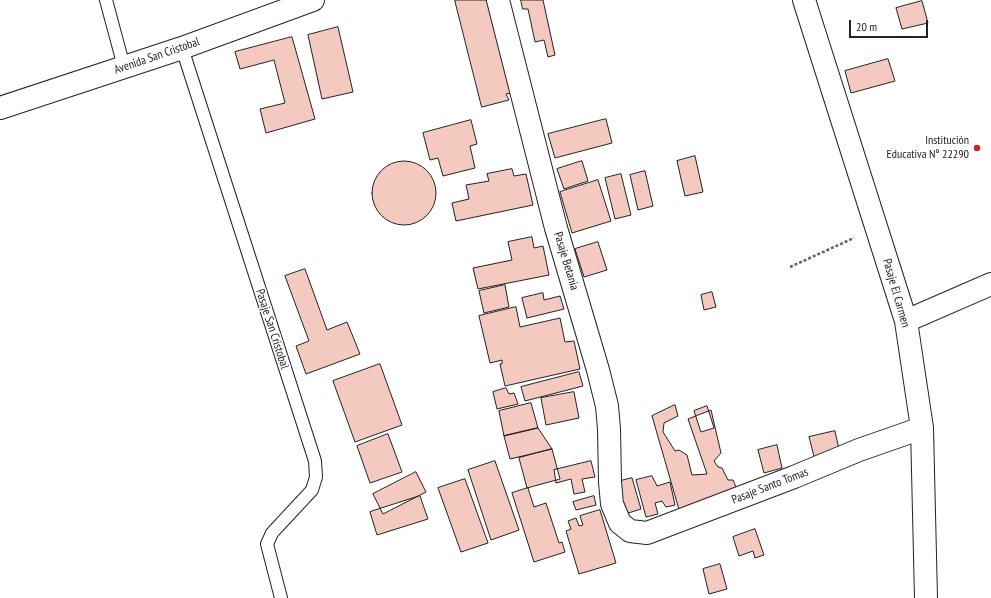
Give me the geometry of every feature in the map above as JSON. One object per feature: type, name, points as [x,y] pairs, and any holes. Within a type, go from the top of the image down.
[{"type":"street","name":"Avenida San Cristobal","points":[[0,108],[182,48],[313,0]]},
{"type":"street","name":"Pasaje Betania","points":[[498,0],[556,228],[598,370],[607,406],[612,504],[620,523]]},
{"type":"street","name":"Pasaje El Carmen","points":[[804,0],[906,321],[922,428],[926,598]]},
{"type":"street","points":[[906,321],[991,284]]},
{"type":"street","name":"Pasaje Santo Tomas","points":[[620,523],[630,531],[647,533],[794,477],[859,450],[922,428]]},
{"type":"lane","points":[[106,0],[124,67]]},
{"type":"lane","name":"Pasaje San Cristobal","points":[[182,48],[315,461],[316,477],[312,490],[272,533],[268,544],[281,598]]},
{"type":"path","points":[[790,268],[876,228]]},
{"type":"building","points":[[455,0],[487,0],[511,93],[506,94],[509,100],[482,107]]},
{"type":"building","points":[[521,0],[543,0],[555,55],[548,57],[544,40],[535,42],[528,9],[523,9]]},
{"type":"building","points":[[922,1],[928,23],[902,29],[896,8]]},
{"type":"building","points":[[338,27],[353,92],[322,99],[308,35]]},
{"type":"building","points":[[292,37],[315,119],[266,133],[260,109],[285,103],[274,60],[240,69],[235,52]]},
{"type":"building","points":[[888,59],[895,81],[851,93],[845,71]]},
{"type":"building","points":[[606,119],[612,143],[555,158],[548,134]]},
{"type":"building","points":[[471,120],[477,144],[470,146],[475,168],[443,176],[438,158],[430,160],[423,133]]},
{"type":"building","points":[[695,156],[703,192],[685,196],[677,161]]},
{"type":"building","points":[[404,161],[422,167],[430,175],[436,193],[430,211],[422,219],[404,225],[386,219],[378,211],[372,193],[378,175],[386,167]]},
{"type":"building","points":[[582,161],[588,181],[564,189],[557,169]]},
{"type":"building","points":[[512,169],[514,176],[526,174],[533,205],[456,221],[452,203],[469,199],[466,185],[489,181],[487,174]]},
{"type":"building","points":[[645,171],[653,206],[638,210],[630,175]]},
{"type":"building","points":[[621,174],[631,215],[615,219],[605,178]]},
{"type":"building","points":[[598,180],[611,221],[572,233],[560,192]]},
{"type":"building","points":[[532,237],[534,248],[543,246],[549,275],[478,289],[473,268],[512,260],[508,242]]},
{"type":"building","points":[[598,242],[607,270],[584,277],[575,249]]},
{"type":"building","points":[[305,269],[327,330],[347,322],[360,354],[306,374],[296,346],[309,341],[285,276]]},
{"type":"building","points":[[505,285],[509,307],[484,313],[479,291]]},
{"type":"building","points":[[712,292],[716,307],[704,310],[701,295]]},
{"type":"building","points":[[543,293],[544,300],[560,296],[564,309],[527,318],[522,298]]},
{"type":"building","points":[[516,307],[520,327],[560,318],[565,342],[574,341],[580,369],[505,386],[500,364],[502,364],[502,360],[490,363],[479,316]]},
{"type":"building","points":[[380,364],[402,425],[355,442],[333,381]]},
{"type":"building","points":[[579,372],[583,386],[525,401],[521,387]]},
{"type":"building","points":[[506,388],[509,394],[514,393],[518,404],[497,409],[493,392]]},
{"type":"building","points":[[574,392],[579,418],[546,425],[541,398]]},
{"type":"building","points":[[531,403],[538,428],[504,436],[499,411]]},
{"type":"building","points":[[675,405],[678,416],[664,423],[663,432],[675,451],[679,450],[687,455],[692,475],[707,474],[688,419],[711,410],[721,453],[714,461],[718,467],[722,468],[728,480],[733,480],[738,492],[680,513],[652,416]]},
{"type":"building","points":[[707,406],[714,428],[701,432],[694,411]]},
{"type":"building","points":[[538,428],[552,449],[510,459],[504,436]]},
{"type":"building","points":[[835,431],[840,454],[815,460],[809,437]]},
{"type":"building","points":[[388,434],[402,472],[370,483],[357,446]]},
{"type":"building","points":[[777,445],[782,468],[764,473],[758,450]]},
{"type":"building","points":[[552,449],[560,479],[527,488],[519,458]]},
{"type":"building","points":[[495,461],[519,530],[491,540],[468,470]]},
{"type":"building","points":[[591,461],[595,477],[582,479],[585,492],[574,494],[571,479],[556,483],[554,470]]},
{"type":"building","points":[[416,472],[426,492],[383,514],[373,494]]},
{"type":"building","points":[[652,476],[657,486],[670,482],[675,505],[666,507],[662,501],[655,503],[658,514],[646,517],[636,480]]},
{"type":"building","points":[[632,478],[641,509],[622,515],[613,483]]},
{"type":"building","points":[[465,479],[488,543],[461,552],[438,488]]},
{"type":"building","points":[[528,488],[534,507],[546,503],[559,543],[562,542],[565,552],[534,562],[512,493]]},
{"type":"building","points":[[420,496],[428,519],[377,535],[370,512]]},
{"type":"building","points":[[594,496],[596,505],[576,510],[573,502]]},
{"type":"building","points":[[600,510],[616,563],[579,574],[566,531],[571,529],[568,521],[576,518],[579,526],[583,525],[580,516]]},
{"type":"building","points":[[755,529],[764,555],[755,558],[753,551],[739,556],[733,537]]},
{"type":"building","points":[[720,564],[727,589],[709,594],[703,569]]},
{"type":"place","name":"Institución Educativa Nº 22290","points":[[977,148]]}]
